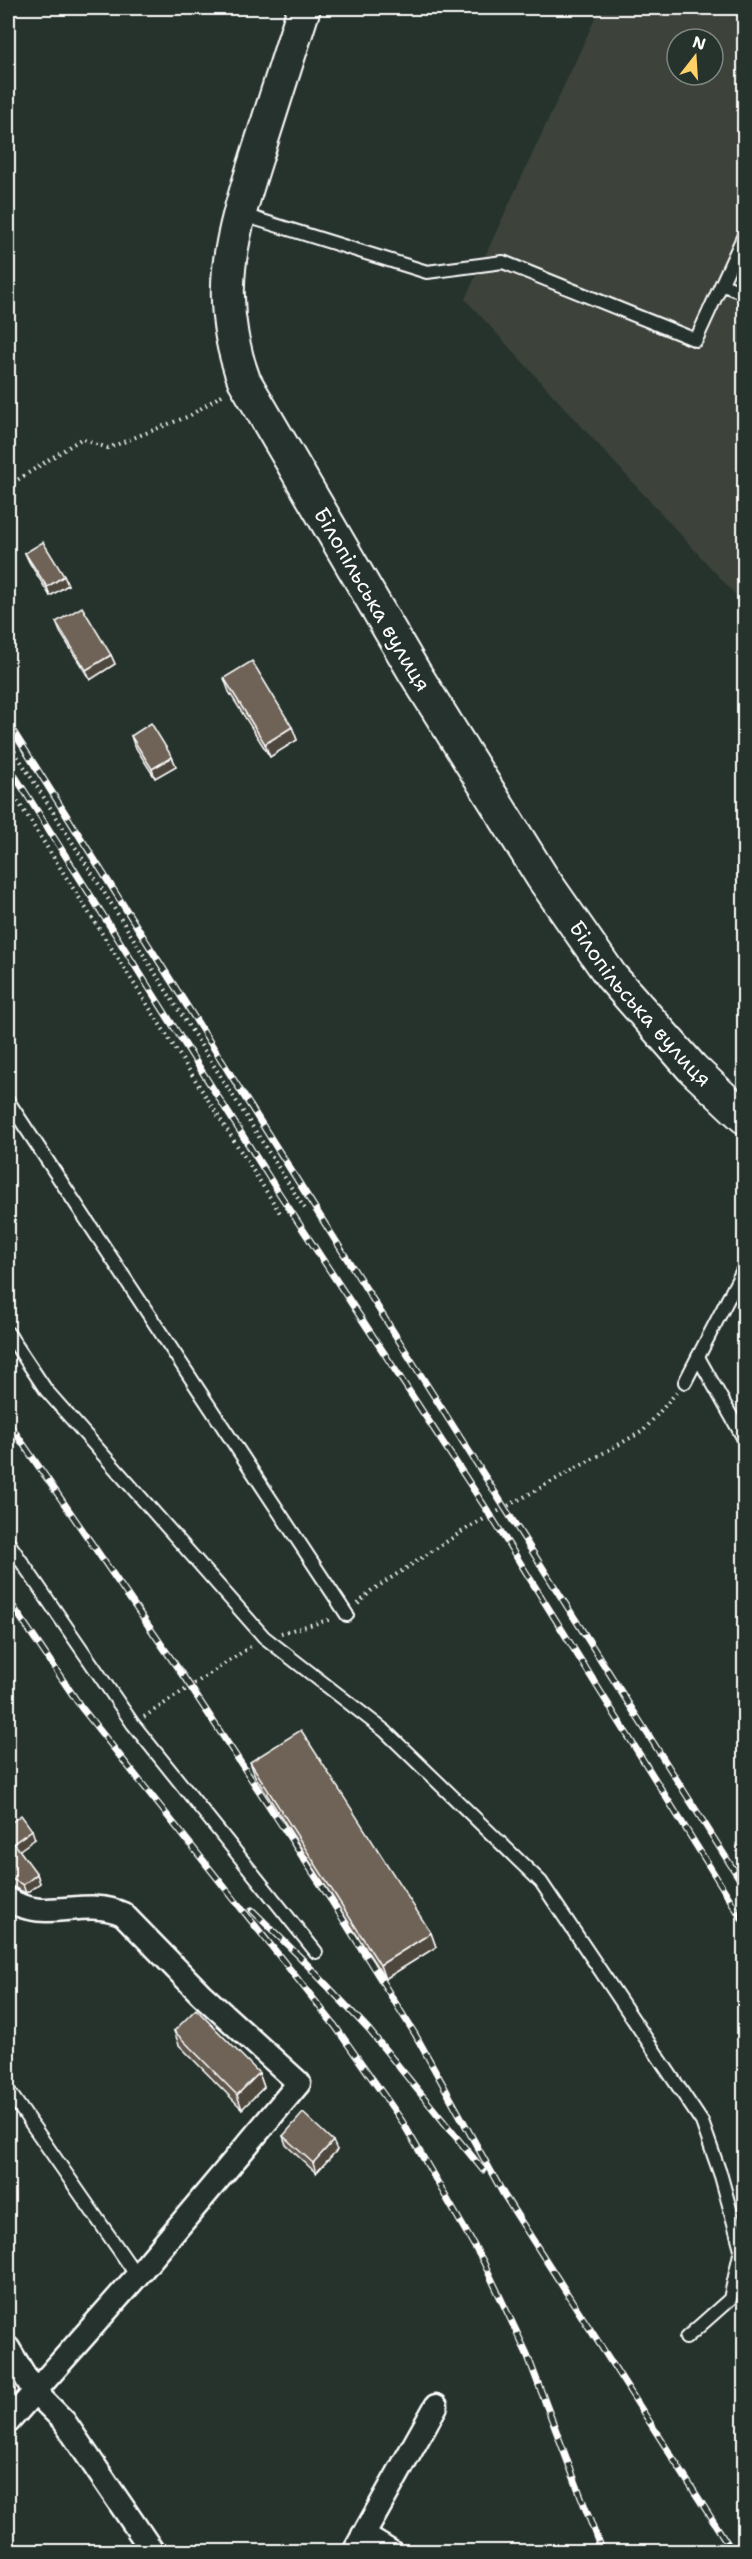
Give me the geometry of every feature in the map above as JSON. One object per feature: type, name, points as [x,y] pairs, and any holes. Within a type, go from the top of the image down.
[{"type":"main road","name":"Білопільська вулиця","points":[[304,8],[231,241],[227,303],[230,333],[244,380],[413,670],[542,877],[611,976],[692,1068],[744,1117]]},
{"type":"street","points":[[8,1899],[15,1904],[46,1912],[89,1905],[112,1909],[123,1914],[201,1994],[299,2083],[137,2276],[8,2422]]},
{"type":"street","points":[[8,2348],[34,2391],[64,2421],[153,2552]]},
{"type":"street","points":[[391,2552],[359,2543],[436,2406]]},
{"type":"lane","points":[[239,214],[427,272],[503,262],[696,340],[744,235]]},
{"type":"lane","points":[[723,285],[744,294]]},
{"type":"lane","points":[[8,1101],[347,1615]]},
{"type":"lane","points":[[685,1382],[744,1268]]},
{"type":"lane","points":[[8,1333],[46,1390],[264,1638],[385,1731],[541,1882],[702,2122],[721,2176],[741,2249],[730,2299],[686,2338]]},
{"type":"lane","points":[[698,1357],[744,1439]]},
{"type":"lane","points":[[8,1542],[133,1724],[316,1952]]},
{"type":"lane","points":[[8,2090],[137,2276]]},
{"type":"path","points":[[8,486],[81,439],[108,448],[189,416],[244,380]]},
{"type":"path","points":[[8,741],[306,1211]]},
{"type":"path","points":[[8,786],[282,1216]]},
{"type":"path","points":[[133,1724],[264,1638],[347,1615],[371,1591],[466,1529],[643,1431],[685,1382]]},
{"type":"shaded area","points":[[600,8],[744,8],[744,604],[465,299]]},
{"type":"building","points":[[43,542],[64,576],[47,587],[25,553]]},
{"type":"building","points":[[82,607],[111,655],[86,670],[56,622]]},
{"type":"building","points":[[252,661],[292,727],[265,744],[224,678]]},
{"type":"building","points":[[151,723],[172,757],[152,769],[131,736]]},
{"type":"building","points":[[301,1730],[431,1933],[380,1965],[250,1762]]},
{"type":"building","points":[[21,1815],[32,1830],[14,1843],[37,1874],[23,1885],[10,1878],[8,1874],[8,1825]]},
{"type":"building","points":[[196,2009],[259,2073],[237,2095],[174,2031]]},
{"type":"building","points":[[303,2113],[333,2141],[313,2163],[283,2136]]},
{"type":"railway","points":[[8,723],[744,1886]]},
{"type":"railway","points":[[8,765],[279,1193],[491,1516],[744,1922]]},
{"type":"railway","points":[[8,1422],[190,1686],[331,1900],[415,2034],[504,2195],[733,2552]]},
{"type":"railway","points":[[8,1599],[81,1707],[335,2026],[402,2121],[483,2261],[527,2354],[602,2552]]},
{"type":"railway","points":[[252,1910],[369,2030],[483,2170]]}]
